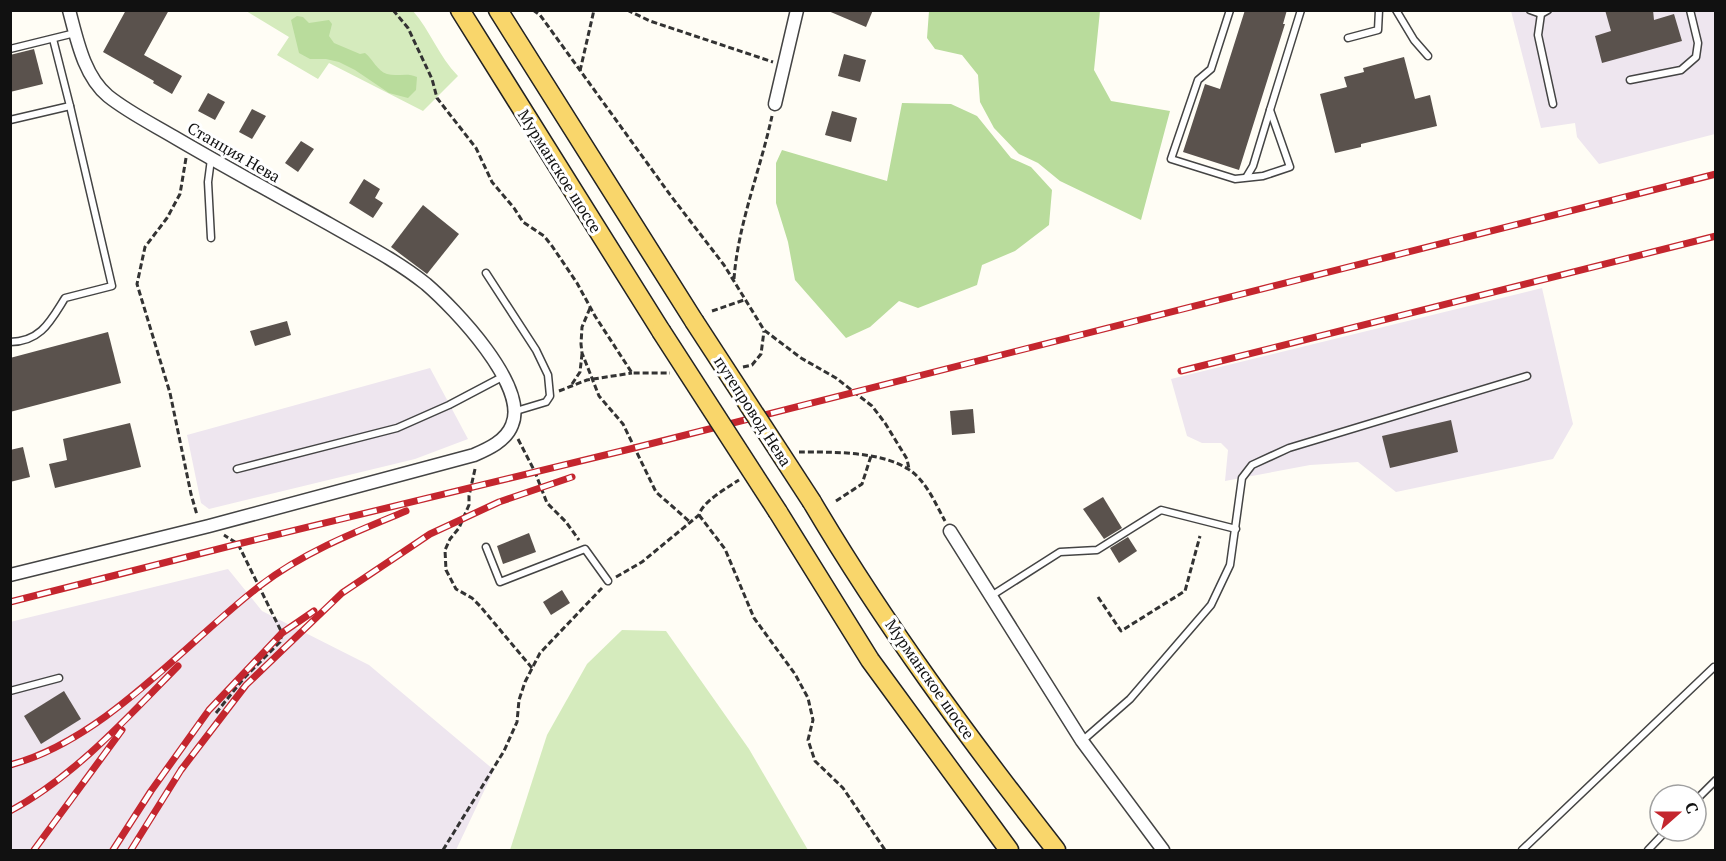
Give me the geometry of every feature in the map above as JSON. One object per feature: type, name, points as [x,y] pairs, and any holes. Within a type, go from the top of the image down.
[{"type":"main road","name":"Мурманское шоссе","points":[[460,10],[661,331]]},
{"type":"main road","name":"Мурманское шоссе","points":[[498,10],[694,321]]},
{"type":"main road","name":"путепровод Нева","points":[[694,321],[812,502]]},
{"type":"main road","name":"путепровод Нева","points":[[661,331],[870,660],[1009,850]]},
{"type":"main road","name":"Мурманское шоссе","points":[[812,502],[908,650],[1056,850]]},
{"type":"street","name":"Станция Нева","points":[[69,10],[91,76],[107,95],[123,107],[211,158],[387,257],[426,285],[461,319],[487,351],[504,375],[513,393],[516,411]]},
{"type":"street","points":[[775,104],[797,10]]},
{"type":"street","points":[[10,576],[209,526],[479,453],[494,446],[512,427],[516,411]]},
{"type":"street","points":[[950,531],[1082,741],[1162,850]]},
{"type":"lane","points":[[1230,10],[1211,69],[1198,80],[1172,159],[1235,179],[1263,176],[1290,167],[1270,110]]},
{"type":"lane","points":[[1247,176],[1253,166],[1301,10]]},
{"type":"lane","points":[[1348,38],[1378,30],[1379,10]]},
{"type":"lane","points":[[1396,10],[1414,40],[1428,57]]},
{"type":"lane","points":[[1530,10],[1545,12],[1538,35],[1553,104]]},
{"type":"lane","points":[[1630,80],[1681,70],[1696,57],[1698,43],[1690,10]]},
{"type":"lane","points":[[10,50],[75,33]]},
{"type":"lane","points":[[10,342],[21,342],[45,330],[65,298],[112,286],[53,39]]},
{"type":"lane","points":[[10,120],[70,106]]},
{"type":"lane","points":[[211,158],[208,194],[211,238]]},
{"type":"lane","points":[[486,273],[536,350],[548,375],[550,396],[546,402],[516,411]]},
{"type":"lane","points":[[237,469],[397,428],[449,405],[504,375]]},
{"type":"lane","points":[[1082,741],[1130,699],[1211,605],[1230,565],[1242,478],[1252,465],[1289,447],[1527,376]]},
{"type":"lane","points":[[991,596],[1060,552],[1097,550],[1161,510],[1236,529]]},
{"type":"lane","points":[[486,547],[500,582],[585,549],[608,581]]},
{"type":"lane","points":[[1521,850],[1714,668]]},
{"type":"lane","points":[[10,691],[58,678]]},
{"type":"path","points":[[393,10],[408,28],[432,80],[437,98],[476,148],[492,182],[523,222],[544,236],[577,283],[590,308],[632,373]]},
{"type":"path","points":[[533,10],[540,15],[734,281],[764,330],[801,358],[836,378],[872,406],[907,459],[909,469]]},
{"type":"path","points":[[580,71],[594,10]]},
{"type":"path","points":[[627,10],[650,21],[784,65]]},
{"type":"path","points":[[734,281],[736,249],[763,158],[775,104]]},
{"type":"path","points":[[187,144],[180,194],[167,218],[145,246],[137,284],[170,393],[191,494],[198,516],[209,526],[238,544],[282,633],[280,642],[244,678],[216,713]]},
{"type":"path","points":[[712,311],[745,300]]},
{"type":"path","points":[[570,386],[580,372],[582,327],[590,308]]},
{"type":"path","points":[[742,367],[752,365],[761,354],[764,330]]},
{"type":"path","points":[[582,352],[599,396],[623,424],[656,492],[690,523]]},
{"type":"path","points":[[550,396],[570,386],[593,379],[632,373],[677,373]]},
{"type":"path","points":[[512,427],[535,472],[547,503],[566,522],[585,549]]},
{"type":"path","points":[[479,453],[470,489],[469,505],[459,528],[450,538],[445,550],[446,570],[456,589],[472,598],[480,606],[532,668]]},
{"type":"path","points":[[836,501],[862,483],[871,456]]},
{"type":"path","points":[[699,515],[725,549],[754,618],[795,674],[808,698],[813,720],[808,740],[815,761],[843,788],[885,850]]},
{"type":"path","points":[[1098,597],[1121,631],[1185,591],[1200,536]]},
{"type":"path","points":[[443,850],[504,751],[516,722],[519,700],[540,653],[608,581],[642,562]]},
{"type":"shaded area","points":[[1511,11],[1715,11],[1715,134],[1599,164],[1577,137],[1575,123],[1541,128]]},
{"type":"shaded area","points":[[1542,288],[1573,424],[1553,459],[1396,492],[1358,462],[1310,465],[1225,481],[1228,450],[1221,443],[1202,443],[1187,436],[1171,379]]},
{"type":"shaded area","points":[[430,368],[468,439],[415,459],[209,509],[201,503],[187,435]]},
{"type":"shaded area","points":[[228,569],[262,611],[369,665],[494,770],[456,850],[11,850],[10,622]]},
{"type":"green space","points":[[246,11],[413,11],[458,76],[423,111],[329,63],[318,79],[277,55],[289,37]]},
{"type":"green space","points":[[929,11],[1100,11],[1094,70],[1111,101],[1170,111],[1141,220],[1060,181],[1038,163],[1019,154],[994,128],[980,102],[978,75],[962,55],[935,49],[927,38]]},
{"type":"green space","points":[[297,16],[303,17],[309,23],[329,20],[332,24],[329,36],[334,43],[360,54],[365,53],[380,70],[387,74],[417,77],[416,90],[408,98],[389,93],[339,62],[310,59],[299,53],[291,20]]},
{"type":"green space","points":[[902,103],[951,104],[977,116],[1011,158],[1031,167],[1052,190],[1049,225],[1015,251],[982,265],[977,285],[918,308],[899,301],[870,327],[846,338],[795,280],[788,242],[776,203],[776,163],[782,150],[887,181]]},
{"type":"green space","points":[[622,630],[666,631],[749,749],[808,850],[510,850],[547,735],[587,664]]},
{"type":"building","points":[[126,10],[169,10],[144,55],[182,76],[172,94],[103,52]]},
{"type":"building","points":[[826,10],[873,10],[866,27]]},
{"type":"building","points":[[1245,10],[1287,10],[1283,24],[1285,24],[1239,170],[1183,152],[1205,84],[1220,89]]},
{"type":"building","points":[[1605,10],[1653,10],[1654,20],[1674,14],[1682,41],[1602,63],[1595,36],[1611,31]]},
{"type":"building","points":[[34,49],[43,84],[10,92],[10,55]]},
{"type":"building","points":[[844,54],[866,60],[860,82],[838,76]]},
{"type":"building","points":[[1404,57],[1415,99],[1430,95],[1437,126],[1361,144],[1361,147],[1335,153],[1320,94],[1347,87],[1344,77],[1364,72],[1363,68]]},
{"type":"building","points":[[208,93],[225,102],[215,120],[198,111]]},
{"type":"building","points":[[252,109],[266,116],[252,139],[239,132]]},
{"type":"building","points":[[832,111],[857,118],[851,142],[825,135]]},
{"type":"building","points":[[301,141],[314,149],[298,172],[285,163]]},
{"type":"building","points":[[364,179],[380,189],[375,198],[383,203],[373,218],[349,203]]},
{"type":"building","points":[[423,205],[459,234],[427,274],[391,247]]},
{"type":"building","points":[[287,321],[291,335],[255,346],[250,331]]},
{"type":"building","points":[[108,332],[121,383],[10,412],[10,358]]},
{"type":"building","points":[[973,409],[975,433],[952,435],[950,411]]},
{"type":"building","points":[[1451,420],[1458,452],[1390,468],[1382,436]]},
{"type":"building","points":[[130,423],[141,467],[55,488],[49,464],[67,460],[63,439]]},
{"type":"building","points":[[23,447],[30,477],[10,482],[10,450]]},
{"type":"building","points":[[1103,497],[1122,528],[1104,539],[1083,509]]},
{"type":"building","points":[[529,533],[536,552],[503,564],[497,546]]},
{"type":"building","points":[[1128,537],[1137,551],[1119,563],[1110,548]]},
{"type":"building","points":[[562,590],[570,603],[551,615],[543,602]]},
{"type":"building","points":[[64,691],[81,719],[41,744],[24,716]]},
{"type":"railway","points":[[10,602],[634,448],[1716,174]]},
{"type":"railway","points":[[1181,371],[1716,236]]},
{"type":"railway","points":[[131,850],[181,770],[246,685],[342,593],[430,534],[499,502],[572,477]]},
{"type":"railway","points":[[10,765],[45,752],[79,734],[111,712],[143,687],[232,608],[277,573],[330,544],[406,511]]},
{"type":"railway","points":[[113,850],[151,791],[209,710],[282,633],[314,611]]},
{"type":"railway","points":[[10,811],[34,797],[78,764],[178,666]]},
{"type":"railway","points":[[34,850],[122,730]]}]
